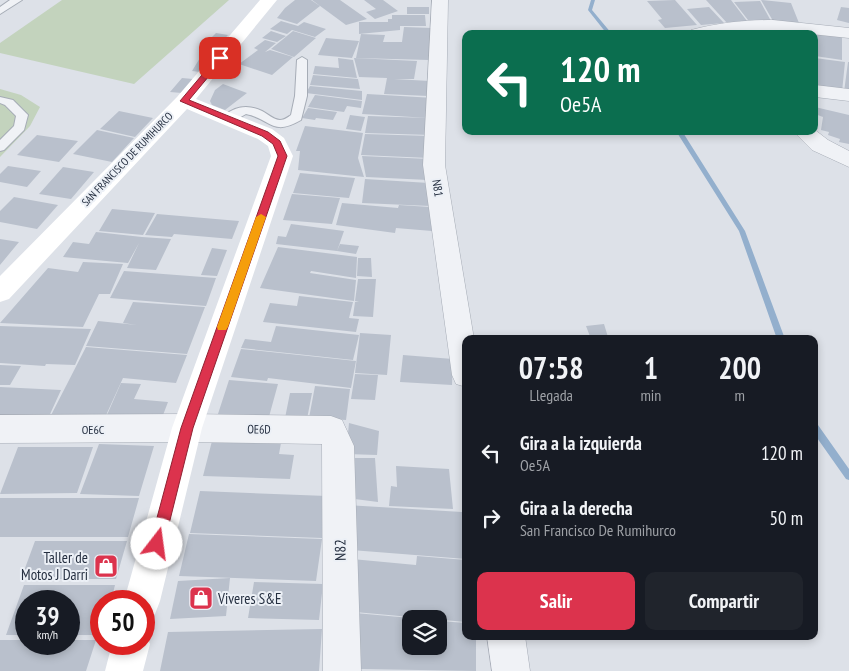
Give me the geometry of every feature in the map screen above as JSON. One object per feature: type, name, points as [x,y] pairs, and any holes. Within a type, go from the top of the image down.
[{"type":"main road","name":"SAN FRANCISCO DE RUMIHURCO","points":[[0,292],[184,101],[269,0]]},
{"type":"main road","points":[[145,590],[187,428],[282,156],[277,143],[265,134],[184,101]]},
{"type":"main road","points":[[124,671],[128,655]]},
{"type":"street","name":"N81","points":[[440,0],[434,165],[462,349]]},
{"type":"street","points":[[710,30],[765,23],[849,32]]},
{"type":"street","points":[[818,91],[849,95]]},
{"type":"street","points":[[808,135],[820,145],[849,160]]},
{"type":"street","name":"OE6C","points":[[0,429],[187,428]]},
{"type":"street","name":"OE6D","points":[[187,428],[331,430]]},
{"type":"street","name":"N82","points":[[331,430],[338,446],[342,671]]},
{"type":"street","points":[[507,640],[511,671]]},
{"type":"lane","points":[[0,11],[17,0]]},
{"type":"lane","points":[[228,119],[245,110],[278,124],[289,122],[297,117],[301,96],[302,60]]},
{"type":"lane","points":[[0,100],[9,102],[22,115],[20,127],[0,147]]},
{"type":"green space","points":[[62,0],[229,0],[134,84],[0,53],[0,43]]},
{"type":"green space","points":[[0,89],[21,95],[40,107],[30,126],[0,157]]},
{"type":"building","points":[[295,0],[311,0],[320,6],[297,24],[277,18]]},
{"type":"building","points":[[312,0],[340,0],[367,19],[346,25]]},
{"type":"building","points":[[364,0],[383,0],[398,11],[375,19],[366,12],[376,9]]},
{"type":"building","points":[[675,0],[697,25],[665,28],[658,20],[662,19],[647,1]]},
{"type":"building","points":[[706,0],[731,0],[747,21],[727,23]]},
{"type":"building","points":[[761,0],[791,3],[799,23],[773,21]]},
{"type":"building","points":[[760,1],[771,21],[748,20],[734,2]]},
{"type":"building","points":[[407,7],[429,7],[429,14],[407,14]]},
{"type":"building","points":[[709,7],[724,23],[701,25],[687,9]]},
{"type":"building","points":[[841,7],[849,8],[849,23],[837,20]]},
{"type":"building","points":[[392,15],[425,15],[426,26],[400,26],[400,30],[359,34],[359,22],[388,22],[388,19],[392,19]]},
{"type":"building","points":[[281,21],[298,26],[304,22],[326,29],[315,37],[292,30],[287,34],[270,29]]},
{"type":"building","points":[[404,27],[432,28],[429,60],[356,58],[361,34],[385,35],[383,42],[402,42]]},
{"type":"building","points":[[271,31],[286,36],[277,42],[262,38]]},
{"type":"building","points":[[293,31],[316,38],[294,57],[271,49]]},
{"type":"building","points":[[216,33],[228,35],[212,53],[199,50]]},
{"type":"building","points":[[818,33],[842,36],[842,60],[818,56]]},
{"type":"building","points":[[326,38],[359,41],[352,58],[318,55]]},
{"type":"building","points":[[265,40],[276,43],[265,52],[270,50],[293,57],[272,75],[239,64],[258,50],[254,48]]},
{"type":"building","points":[[203,53],[214,54],[200,72],[192,71]]},
{"type":"building","points":[[338,58],[353,60],[357,78],[313,74],[315,66],[339,68]]},
{"type":"building","points":[[354,58],[417,61],[414,79],[394,79],[430,81],[428,96],[384,94],[387,78],[359,77]]},
{"type":"building","points":[[818,58],[845,62],[842,92],[818,88]]},
{"type":"building","points":[[849,62],[849,93],[844,92]]},
{"type":"building","points":[[313,75],[358,79],[360,89],[310,85]]},
{"type":"building","points":[[182,78],[193,79],[182,93],[170,92]]},
{"type":"building","points":[[223,84],[247,93],[225,110],[212,105],[210,101],[215,90]]},
{"type":"building","points":[[310,86],[362,91],[362,100],[306,93]]},
{"type":"building","points":[[367,94],[434,98],[431,135],[365,133],[368,116],[429,118],[362,114]]},
{"type":"building","points":[[315,95],[362,101],[361,108],[347,106],[344,112],[308,107]]},
{"type":"building","points":[[308,108],[337,112],[333,120],[302,118]]},
{"type":"building","points":[[818,108],[849,115],[849,144],[839,142],[840,139],[828,135],[829,132],[821,130],[823,117],[818,115]]},
{"type":"building","points":[[119,111],[153,118],[135,137],[100,129]]},
{"type":"building","points":[[350,115],[365,117],[361,131],[346,129]]},
{"type":"building","points":[[305,126],[363,133],[358,158],[364,177],[298,170],[300,151],[296,151]]},
{"type":"building","points":[[97,130],[134,138],[112,162],[73,154]]},
{"type":"building","points":[[365,134],[431,136],[429,158],[361,155]]},
{"type":"building","points":[[37,135],[78,141],[59,162],[17,155]]},
{"type":"building","points":[[362,156],[430,159],[428,180],[366,177]]},
{"type":"building","points":[[8,166],[41,171],[27,187],[0,182],[0,174]]},
{"type":"building","points":[[63,167],[94,172],[71,199],[39,194]]},
{"type":"building","points":[[300,173],[355,178],[349,198],[293,193]]},
{"type":"building","points":[[365,179],[429,183],[430,206],[362,203]]},
{"type":"building","points":[[292,194],[340,198],[332,224],[283,220]]},
{"type":"building","points":[[14,197],[58,205],[37,229],[0,222],[0,211]]},
{"type":"building","points":[[342,203],[398,208],[399,205],[430,207],[432,231],[396,228],[395,233],[336,225]]},
{"type":"building","points":[[112,209],[155,213],[143,235],[99,231]]},
{"type":"building","points":[[157,214],[239,221],[232,239],[174,234],[172,237],[145,235]]},
{"type":"building","points":[[291,224],[344,231],[337,251],[276,244],[278,236],[286,237]]},
{"type":"building","points":[[96,232],[171,239],[156,270],[127,268],[139,243],[128,263],[63,257],[73,242],[89,244]]},
{"type":"building","points":[[0,239],[19,242],[0,265]]},
{"type":"building","points":[[340,244],[359,246],[356,254],[337,251]]},
{"type":"building","points":[[278,247],[357,257],[356,278],[311,271],[310,273],[356,280],[354,301],[260,288]]},
{"type":"building","points":[[212,248],[227,250],[217,276],[201,275]]},
{"type":"building","points":[[358,258],[371,258],[372,277],[357,276]]},
{"type":"building","points":[[83,262],[123,264],[110,294],[99,294],[83,327],[0,323],[48,268],[78,272]]},
{"type":"building","points":[[124,271],[216,278],[206,306],[110,298]]},
{"type":"building","points":[[358,279],[376,279],[373,317],[353,316],[355,302],[359,302],[355,301]]},
{"type":"building","points":[[299,296],[353,302],[349,318],[359,319],[356,332],[263,322],[270,303],[297,306]]},
{"type":"building","points":[[133,302],[205,307],[187,354],[86,346],[98,321],[137,325],[123,323]]},
{"type":"building","points":[[604,324],[607,335],[589,335],[586,326]]},
{"type":"building","points":[[0,326],[91,329],[75,365],[46,364],[45,366],[0,363]]},
{"type":"building","points":[[276,326],[359,335],[353,360],[241,348],[245,339],[271,342]]},
{"type":"building","points":[[360,333],[391,335],[387,375],[355,373]]},
{"type":"building","points":[[86,347],[187,355],[176,383],[123,378],[102,424],[47,423]]},
{"type":"building","points":[[241,349],[356,361],[351,388],[268,378],[267,381],[231,377]]},
{"type":"building","points":[[403,355],[453,359],[452,385],[400,382]]},
{"type":"building","points":[[0,365],[21,366],[10,385],[0,385]]},
{"type":"building","points":[[355,374],[378,375],[375,400],[351,399]]},
{"type":"building","points":[[229,380],[278,384],[267,424],[217,417]]},
{"type":"building","points":[[121,383],[141,384],[134,399],[168,402],[160,423],[103,424]]},
{"type":"building","points":[[315,386],[350,389],[346,420],[309,418]]},
{"type":"building","points":[[0,387],[61,390],[46,423],[0,421]]},
{"type":"building","points":[[290,393],[312,393],[307,419],[285,418]]},
{"type":"building","points":[[349,423],[379,431],[377,455],[346,454]]},
{"type":"building","points":[[212,441],[281,443],[279,454],[294,455],[290,479],[203,476]]},
{"type":"building","points":[[99,444],[154,446],[139,496],[80,494]]},
{"type":"building","points":[[18,447],[93,447],[77,493],[0,494]]},
{"type":"building","points":[[346,458],[375,458],[378,502],[347,498]]},
{"type":"building","points":[[396,466],[449,469],[453,509],[389,506],[391,486],[397,487]]},
{"type":"building","points":[[200,491],[327,496],[322,538],[190,533]]},
{"type":"building","points":[[0,498],[139,498],[128,537],[0,537]]},
{"type":"building","points":[[346,505],[462,512],[462,559],[351,550]]},
{"type":"building","points":[[189,534],[322,539],[316,581],[179,576]]},
{"type":"building","points":[[35,541],[127,541],[116,579],[21,579]]},
{"type":"building","points":[[417,556],[462,560],[462,622],[447,620],[447,610],[402,610],[402,616],[355,612],[352,559],[416,565]]},
{"type":"building","name":"Viveres S&E","points":[[230,578],[226,616],[170,619],[178,581]]},
{"type":"building","points":[[254,582],[323,584],[319,620],[248,618]]},
{"type":"building","points":[[24,585],[115,585],[114,590],[90,590],[90,635],[80,635],[80,590],[22,590]]},
{"type":"building","points":[[15,610],[15,635],[6,635]]},
{"type":"building","points":[[355,613],[402,617],[402,655],[447,655],[447,622],[462,623],[462,640],[476,640],[476,671],[361,669]]},
{"type":"building","points":[[322,629],[319,671],[160,671],[168,632]]},
{"type":"building","points":[[0,640],[15,640],[15,655],[80,655],[80,640],[90,640],[91,655],[86,671],[0,671]]},
{"type":"waterway","points":[[593,0],[590,10],[607,30]]},
{"type":"waterway","points":[[682,135],[742,231],[780,335]]},
{"type":"waterway","points":[[818,432],[849,476]]},
{"type":"slow traffic","points":[[222,327],[261,217]]},
{"type":"place","name":"Taller de Motos J Darri","points":[[106,566]]},
{"type":"place","name":"Viveres S&E","points":[[201,598]]},
{"type":"route","points":[[157,544],[187,428],[282,156],[277,143],[265,134],[184,101],[220,58]]}]
